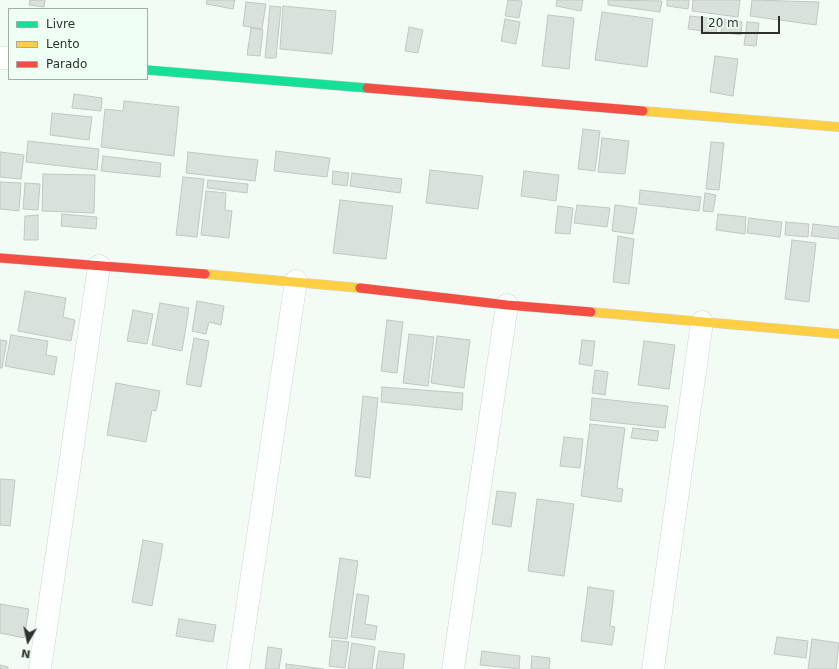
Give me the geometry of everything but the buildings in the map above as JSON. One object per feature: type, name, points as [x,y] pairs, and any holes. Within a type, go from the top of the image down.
[{"type":"street","points":[[148,70],[839,127]]},
{"type":"street","points":[[0,258],[296,281],[507,305],[839,334]]},
{"type":"street","points":[[40,669],[98,266]]},
{"type":"street","points":[[238,669],[296,281]]},
{"type":"street","points":[[453,669],[507,305]]},
{"type":"street","points":[[653,669],[702,322]]},
{"type":"traffic: fast","points":[[148,70],[367,88]]},
{"type":"traffic: slow","points":[[643,111],[839,127]]},
{"type":"traffic: slow","points":[[205,274],[360,288]]},
{"type":"traffic: slow","points":[[591,312],[839,334]]},
{"type":"traffic: jam","points":[[367,88],[643,111]]},
{"type":"traffic: jam","points":[[0,258],[205,274]]},
{"type":"traffic: jam","points":[[360,288],[507,305],[591,312]]}]
